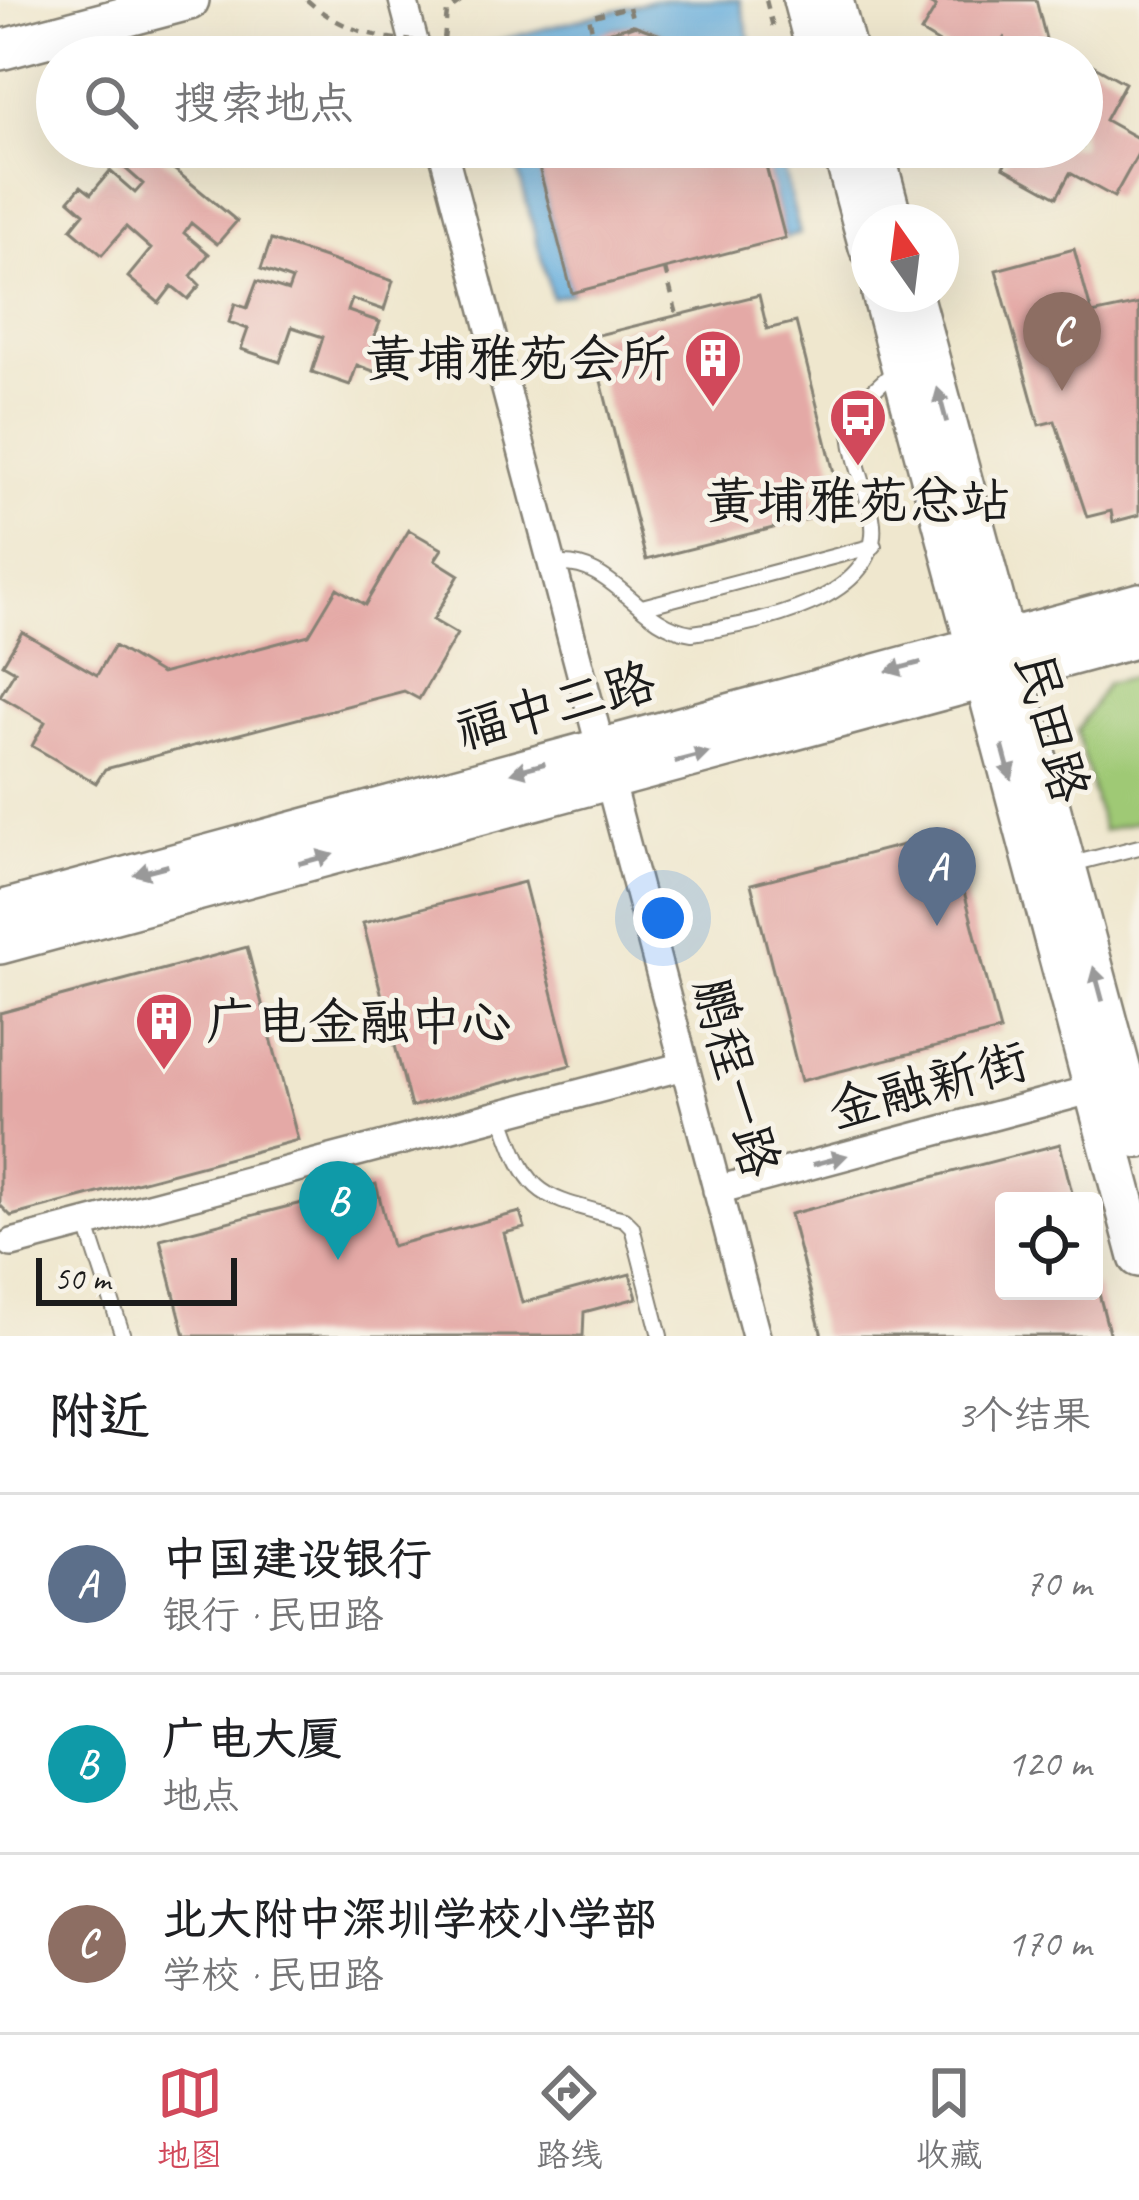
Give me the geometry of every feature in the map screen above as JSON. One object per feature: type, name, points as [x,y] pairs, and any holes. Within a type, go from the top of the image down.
[{"type":"street","points":[[53,36],[189,0]]},
{"type":"street","points":[[403,0],[412,36]]},
{"type":"street","points":[[803,0],[812,36]]},
{"type":"street","points":[[833,0],[842,36]]},
{"type":"street","points":[[0,50],[36,40]]},
{"type":"street","name":"鹏程一路","points":[[448,168],[755,1336]]},
{"type":"street","points":[[848,168],[857,204]]},
{"type":"street","points":[[879,168],[888,204]]},
{"type":"street","name":"民田路","points":[[886,312],[1066,866],[1139,1138]]},
{"type":"street","name":"民田路","points":[[916,312],[1094,1089],[1139,1257]]},
{"type":"street","name":"福中三路","points":[[0,911],[605,764],[995,659],[1139,603]]},
{"type":"street","name":"福中三路","points":[[995,659],[1139,637]]},
{"type":"street","name":"福中三路","points":[[0,944],[605,764]]},
{"type":"street","points":[[12,1243],[684,1066]]},
{"type":"street","name":"金融新街","points":[[717,1190],[1094,1089]]},
{"type":"lane","points":[[552,565],[572,562],[596,569],[670,628],[703,632],[835,594],[864,567],[874,546],[851,418],[858,400],[901,366]]},
{"type":"lane","points":[[642,607],[874,546]]},
{"type":"lane","points":[[1066,866],[1139,847]]},
{"type":"lane","points":[[502,1114],[521,1175],[544,1196],[624,1219],[632,1228],[660,1336]]},
{"type":"lane","points":[[86,1222],[123,1336]]},
{"type":"path","points":[[307,0],[332,20],[372,36]]},
{"type":"path","points":[[445,36],[447,12],[463,0]]},
{"type":"path","points":[[766,0],[772,27]]},
{"type":"path","points":[[593,36],[589,17],[629,7],[634,25],[603,36]]},
{"type":"path","points":[[665,268],[677,315]]},
{"type":"green space","points":[[1139,676],[1139,821],[1103,831],[1077,731],[1106,684]]},
{"type":"water","points":[[655,0],[740,0],[749,36],[663,36],[631,26],[602,36],[515,36]]},
{"type":"water","points":[[518,168],[539,168],[572,293],[552,298]]},
{"type":"water","points":[[767,168],[783,168],[800,234],[785,238]]},
{"type":"building","points":[[924,0],[1036,0],[1045,36],[928,36],[921,32],[936,7]]},
{"type":"building","points":[[634,25],[663,36],[599,36]]},
{"type":"building","points":[[1103,71],[1125,83],[1105,120],[1139,139],[1139,152],[1114,197],[1070,173],[1057,197],[1005,168],[1103,168]]},
{"type":"building","points":[[125,168],[173,168],[237,221],[217,244],[191,223],[184,233],[209,254],[191,276],[200,285],[188,299],[172,286],[159,303],[128,277],[151,249],[126,227],[102,255],[71,229],[84,213],[69,200],[81,186],[91,194],[110,171],[135,193],[143,184]]},
{"type":"building","points":[[539,168],[767,168],[785,238],[572,293]]},
{"type":"building","points":[[271,240],[393,281],[384,310],[352,299],[348,311],[380,322],[370,349],[382,353],[376,372],[357,365],[350,385],[312,372],[323,337],[292,327],[280,362],[241,349],[248,329],[229,322],[235,304],[247,308],[257,281],[288,291],[292,280],[261,269]]},
{"type":"building","points":[[1074,249],[1092,314],[1139,304],[1139,515],[1113,522],[1111,511],[1087,517],[1055,421],[1039,425],[996,270]]},
{"type":"building","name":"黄埔雅苑会所","points":[[759,295],[767,329],[796,322],[836,481],[810,488],[817,517],[646,560],[590,337]]},
{"type":"building","points":[[409,530],[442,549],[435,560],[459,575],[433,620],[457,634],[419,699],[404,691],[105,769],[96,783],[32,746],[45,722],[0,696],[15,671],[3,664],[22,632],[97,675],[114,646],[161,674],[309,635],[337,588],[365,605]]},
{"type":"building","points":[[949,833],[1000,1031],[801,1081],[751,884]]},
{"type":"building","points":[[524,882],[571,1065],[411,1107],[363,923]]},
{"type":"building","name":"广电金融中心","points":[[247,947],[298,1140],[11,1216],[0,1205],[0,1013]]},
{"type":"building","points":[[1060,1144],[1072,1192],[995,1192],[995,1300],[1101,1300],[1110,1336],[822,1336],[790,1214]]},
{"type":"building","points":[[376,1184],[392,1246],[520,1212],[525,1228],[504,1233],[522,1303],[630,1274],[637,1298],[584,1312],[583,1336],[185,1336],[160,1239]]},
{"type":"place","name":"北大附中深圳学校小学部","points":[[1062,391]]},
{"type":"place","name":"黄埔雅苑会所","points":[[713,409]]},
{"type":"place","name":"黄埔雅苑总站","points":[[858,468]]},
{"type":"place","name":"中国建设银行","points":[[937,926]]},
{"type":"place","name":"广电金融中心","points":[[164,1072]]},
{"type":"place","name":"广电大厦","points":[[338,1260]]}]
